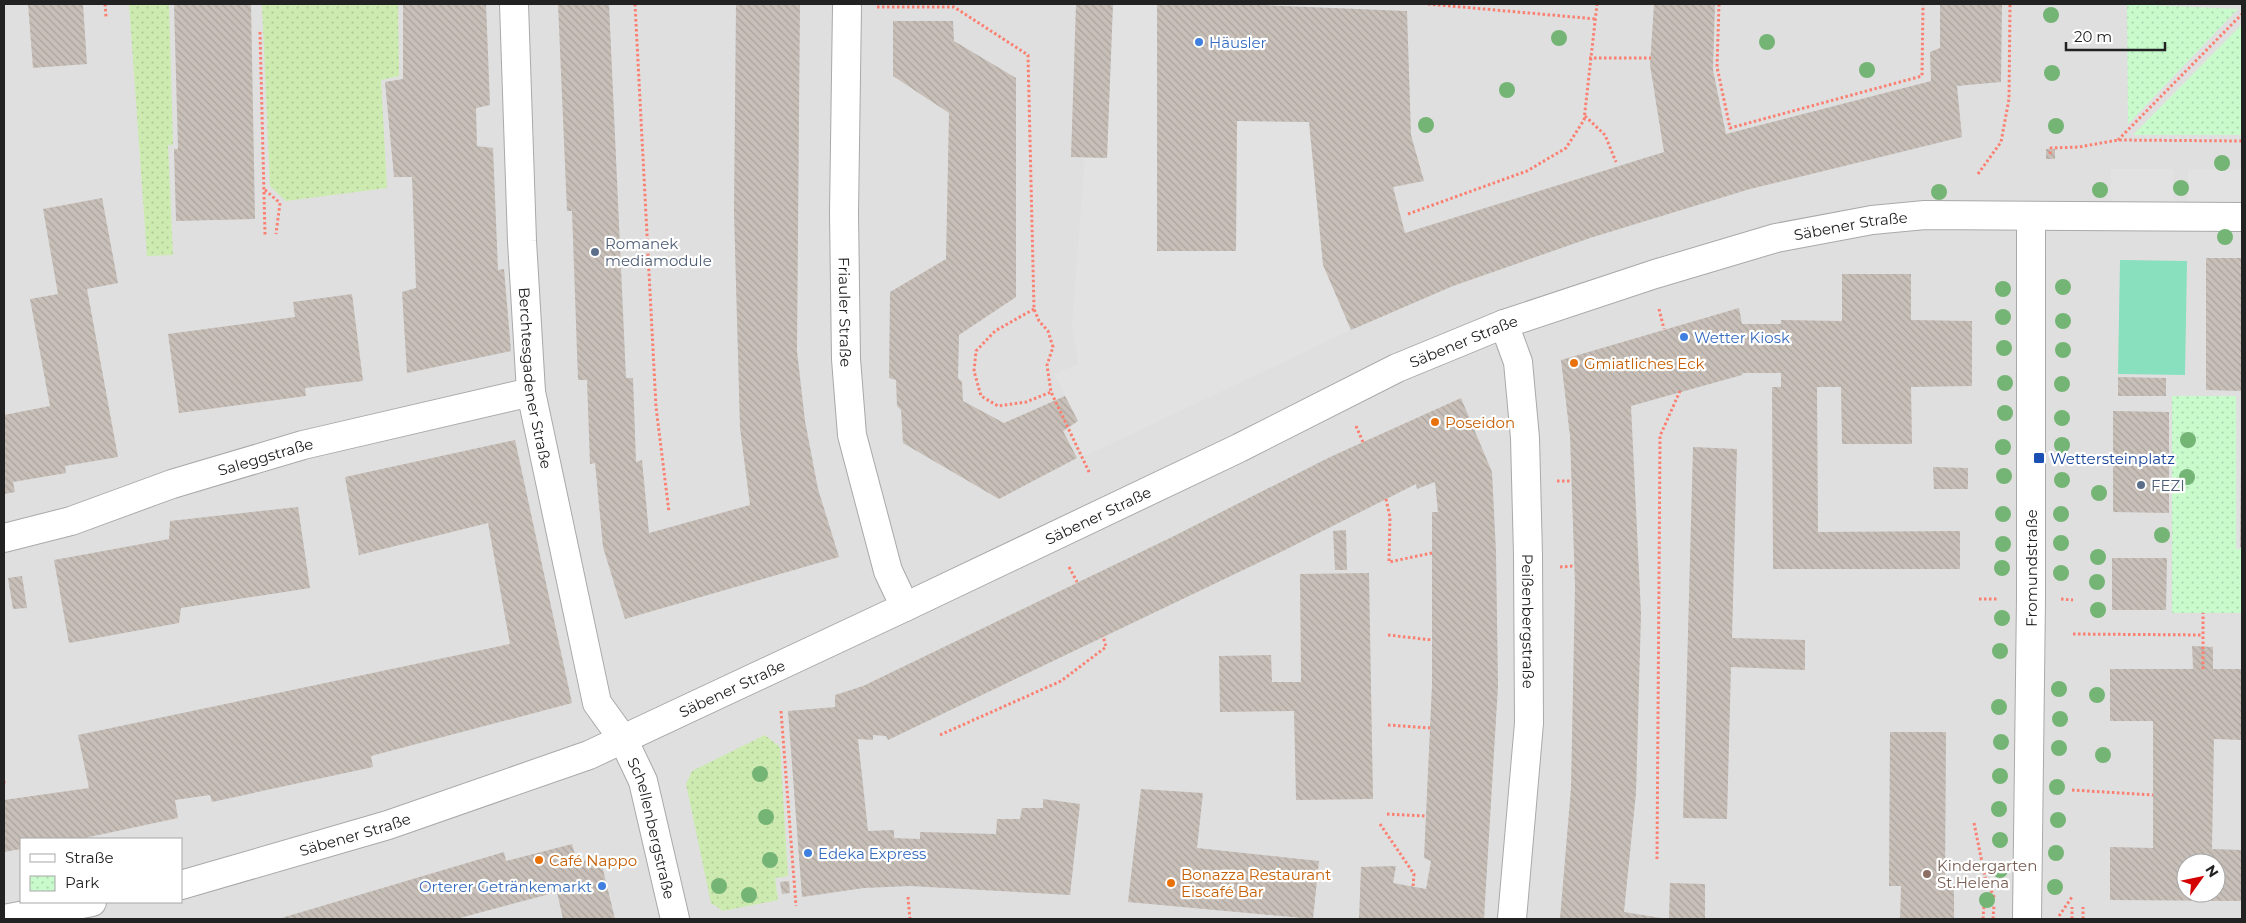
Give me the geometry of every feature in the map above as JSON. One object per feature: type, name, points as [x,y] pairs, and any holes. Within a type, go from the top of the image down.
[{"type":"street","name":"Berchtesgadener Straße","points":[[514,4],[522,241],[531,392],[597,703],[623,738]]},
{"type":"street","name":"Friauler Straße","points":[[847,7],[844,223],[846,359],[852,435],[888,571],[905,607]]},
{"type":"street","name":"Säbener Straße","points":[[182,885],[388,825],[588,755],[1239,448],[1397,368],[1504,324],[1655,274],[1776,238],[1872,220],[1925,215],[2031,216]]},
{"type":"street","points":[[2031,216],[2242,216]]},
{"type":"street","name":"Fromundstraße","points":[[2027,919],[2032,599],[2031,216]]},
{"type":"street","name":"Peißenbergstraße","points":[[1504,324],[1518,362],[1525,438],[1528,555],[1529,724],[1512,919]]},
{"type":"street","name":"Saleggstraße","points":[[4,538],[71,521],[172,484],[303,445],[531,392]]},
{"type":"street","name":"Schellenbergstraße","points":[[623,738],[643,781],[675,919]]},
{"type":"street","points":[[4,919],[87,903]]},
{"type":"path","points":[[106,4],[106,17]]},
{"type":"path","points":[[635,4],[656,408],[669,512]]},
{"type":"path","points":[[1428,4],[1596,19]]},
{"type":"path","points":[[1408,214],[1527,171],[1566,148],[1584,120],[1589,58],[1597,4]]},
{"type":"path","points":[[1718,4],[1717,67],[1730,128],[1922,76],[1923,4]]},
{"type":"path","points":[[1978,174],[2001,142],[2009,99],[2010,4]]},
{"type":"path","points":[[847,7],[954,7],[1028,55],[1034,309],[1039,321],[1048,331],[1053,347],[1048,365],[1050,392],[1090,474]]},
{"type":"path","points":[[2118,140],[2127,133],[2242,14]]},
{"type":"path","points":[[260,32],[265,235]]},
{"type":"path","points":[[1589,58],[1651,58]]},
{"type":"path","points":[[1584,116],[1605,135],[1616,162]]},
{"type":"path","points":[[2050,154],[2051,148],[2079,147],[2118,140],[2242,142]]},
{"type":"path","points":[[264,189],[280,203],[276,234]]},
{"type":"path","points":[[1034,309],[995,331],[976,351],[974,371],[982,396],[998,406],[1026,402],[1050,392]]},
{"type":"path","points":[[1660,310],[1664,330]]},
{"type":"path","points":[[1657,859],[1660,436],[1680,391]]},
{"type":"path","points":[[1356,426],[1363,442]]},
{"type":"path","points":[[1386,499],[1390,517],[1388,562],[1432,553]]},
{"type":"path","points":[[1069,567],[1077,582]]},
{"type":"path","points":[[2203,613],[2203,669]]},
{"type":"path","points":[[2073,634],[2203,635]]},
{"type":"path","points":[[1388,635],[1432,640]]},
{"type":"path","points":[[940,735],[1061,681],[1106,647],[1103,636]]},
{"type":"path","points":[[781,711],[796,906]]},
{"type":"path","points":[[1388,726],[1430,728]]},
{"type":"path","points":[[2072,790],[2153,795]]},
{"type":"path","points":[[1387,814],[1426,816]]},
{"type":"path","points":[[1974,823],[1984,877],[1999,906]]},
{"type":"path","points":[[1380,824],[1414,874],[1413,886]]},
{"type":"path","points":[[908,897],[910,919]]},
{"type":"path","points":[[2059,919],[2072,897]]},
{"type":"path","points":[[1984,905],[1984,919]]},
{"type":"path","points":[[1993,919],[1994,905]]},
{"type":"path","points":[[2072,907],[2072,919]]},
{"type":"path","points":[[2083,907],[2083,919]]},
{"type":"shaded area","points":[[4,4],[2242,4],[2242,919],[4,919]]},
{"type":"shaded area","points":[[1113,4],[1157,4],[1157,250],[1236,251],[1237,121],[1309,122],[1323,265],[1351,330],[1083,457],[1068,428],[1078,421],[1054,374],[1078,364],[1072,325],[1085,157],[1107,158]]},
{"type":"shaded area","points":[[2111,169],[2173,169],[2173,201],[2111,201]]},
{"type":"shaded area","points":[[2188,169],[2242,170],[2242,202],[2188,201]]},
{"type":"green space","points":[[129,4],[169,4],[173,145],[168,145],[173,255],[147,256]]},
{"type":"green space","points":[[262,4],[398,4],[399,76],[381,80],[387,188],[286,201],[270,186]]},
{"type":"green space","points":[[2127,4],[2238,9],[2128,124]]},
{"type":"green space","points":[[2242,24],[2242,135],[2133,135]]},
{"type":"green space","points":[[2120,260],[2187,261],[2185,375],[2118,374]]},
{"type":"green space","points":[[2172,396],[2236,396],[2236,549],[2242,549],[2242,613],[2172,613]]},
{"type":"green space","points":[[765,735],[780,747],[788,876],[775,878],[778,900],[723,911],[711,903],[686,784],[692,771]]},
{"type":"building","points":[[28,4],[83,4],[87,64],[33,68]]},
{"type":"building","points":[[174,4],[251,4],[255,219],[176,221],[174,149],[178,149]]},
{"type":"building","points":[[403,4],[486,4],[490,105],[476,108],[477,146],[493,148],[498,270],[504,269],[511,351],[407,373],[402,292],[416,288],[412,177],[394,177],[385,82],[403,79]]},
{"type":"building","points":[[558,4],[609,4],[626,378],[633,378],[636,462],[642,460],[649,533],[750,505],[740,428],[734,212],[736,4],[800,4],[797,351],[805,421],[818,489],[839,557],[625,619],[603,547],[595,463],[590,464],[587,380],[578,380],[572,211],[567,211]]},
{"type":"building","points":[[1076,4],[1113,4],[1107,158],[1071,157]]},
{"type":"building","points":[[1157,4],[1234,4],[1407,11],[1411,135],[1424,181],[1393,187],[1405,233],[1664,152],[1650,65],[1654,4],[1715,4],[1713,70],[1726,134],[1931,81],[1930,52],[1940,48],[1940,4],[2002,4],[2001,82],[1957,86],[1962,137],[1750,189],[1590,238],[1453,286],[1351,330],[1323,265],[1309,122],[1237,121],[1236,251],[1157,251]]},
{"type":"building","points":[[893,21],[953,21],[954,41],[1016,78],[1016,297],[959,335],[958,378],[962,382],[963,401],[1004,423],[1065,396],[1078,421],[1063,431],[1077,458],[999,499],[903,443],[901,410],[897,406],[896,380],[889,378],[890,292],[946,259],[949,113],[893,76]]},
{"type":"building","points":[[2046,149],[2055,149],[2055,159],[2046,159]]},
{"type":"building","points":[[102,198],[118,283],[87,289],[118,457],[65,466],[66,473],[13,482],[15,492],[4,494],[4,415],[50,406],[30,299],[58,294],[43,209]]},
{"type":"building","points":[[2206,258],[2242,258],[2242,391],[2206,390]]},
{"type":"building","points":[[1842,274],[1911,274],[1911,320],[1972,321],[1972,386],[1911,387],[1912,444],[1842,444],[1841,387],[1817,387],[1818,532],[1960,531],[1960,569],[1773,569],[1772,387],[1781,387],[1781,373],[1743,373],[1742,375],[1631,406],[1641,614],[1636,793],[1624,912],[1667,919],[1560,919],[1571,788],[1575,586],[1570,436],[1561,360],[1739,308],[1742,324],[1781,324],[1781,320],[1842,321]]},
{"type":"building","points":[[352,294],[363,381],[305,388],[306,396],[179,413],[168,334],[295,317],[293,302]]},
{"type":"building","points":[[2118,377],[2166,378],[2166,396],[2118,396]]},
{"type":"building","points":[[1461,398],[1492,472],[1496,552],[1498,686],[1484,919],[1359,919],[1361,867],[1396,866],[1393,883],[1426,889],[1431,861],[1424,858],[1432,685],[1432,512],[1438,512],[1435,482],[1417,489],[1416,484],[1285,550],[888,740],[886,736],[873,735],[873,740],[858,739],[868,831],[894,830],[894,838],[920,839],[920,832],[996,834],[997,819],[1020,819],[1022,808],[1043,808],[1043,799],[1080,804],[1070,895],[910,886],[864,888],[802,897],[788,711],[835,707],[835,695],[863,686],[1172,537],[1330,457]]},
{"type":"building","name":"FEZI","points":[[2113,411],[2169,412],[2169,513],[2113,512]]},
{"type":"building","points":[[515,440],[572,703],[371,756],[373,767],[212,802],[210,795],[175,800],[178,818],[85,838],[20,838],[20,849],[4,852],[4,800],[89,788],[78,735],[510,644],[488,523],[359,555],[345,477]]},
{"type":"building","points":[[1693,447],[1737,449],[1732,638],[1805,640],[1805,670],[1731,667],[1727,819],[1683,818]]},
{"type":"building","points":[[2241,461],[2242,547],[2240,547]]},
{"type":"building","points":[[1933,467],[1968,468],[1968,489],[1934,489]]},
{"type":"building","points":[[298,507],[310,588],[181,608],[179,623],[69,643],[54,560],[169,539],[170,521]]},
{"type":"building","points":[[1346,530],[1347,570],[1335,570],[1333,531]]},
{"type":"building","points":[[2112,558],[2167,558],[2166,610],[2112,610]]},
{"type":"building","points":[[1369,573],[1373,799],[1296,800],[1294,711],[1220,712],[1219,656],[1271,655],[1272,682],[1301,682],[1300,574]]},
{"type":"building","points":[[22,576],[27,608],[13,609],[8,578]]},
{"type":"building","points":[[2192,646],[2213,647],[2213,669],[2242,669],[2242,740],[2214,739],[2212,849],[2242,850],[2242,901],[2226,901],[2226,853],[2176,853],[2176,900],[2110,900],[2110,847],[2153,848],[2153,721],[2110,721],[2110,669],[2193,669]]},
{"type":"building","points":[[1890,732],[1946,732],[1945,886],[1954,887],[1954,919],[1900,919],[1901,886],[1889,886]]},
{"type":"building","points":[[1141,789],[1203,793],[1197,848],[1319,861],[1313,919],[1128,902]]},
{"type":"building","points":[[572,844],[577,862],[600,857],[615,919],[563,919],[557,892],[456,919],[278,919],[504,852],[506,861]]},
{"type":"building","points":[[789,881],[790,893],[782,894],[780,882]]},
{"type":"building","points":[[1670,883],[1705,884],[1705,919],[1669,919]]},
{"type":"place","name":"Häusler","points":[[1199,42]]},
{"type":"place","name":"Romanek mediamodule","points":[[595,252]]},
{"type":"place","name":"Wetter Kiosk","points":[[1684,337]]},
{"type":"place","name":"Gmiatliches Eck","points":[[1574,363]]},
{"type":"place","name":"Poseidon","points":[[1435,422]]},
{"type":"place","name":"Wettersteinplatz","points":[[2039,458]]},
{"type":"place","name":"FEZI","points":[[2141,485]]},
{"type":"place","name":"Edeka Express","points":[[808,853]]},
{"type":"place","name":"Café Nappo","points":[[539,860]]},
{"type":"place","name":"Kindergarten St.Helena","points":[[1927,874]]},
{"type":"place","name":"Bonazza Restaurant Eiscafé Bar","points":[[1171,883]]},
{"type":"place","name":"Orterer Getränkemarkt","points":[[602,886]]}]
